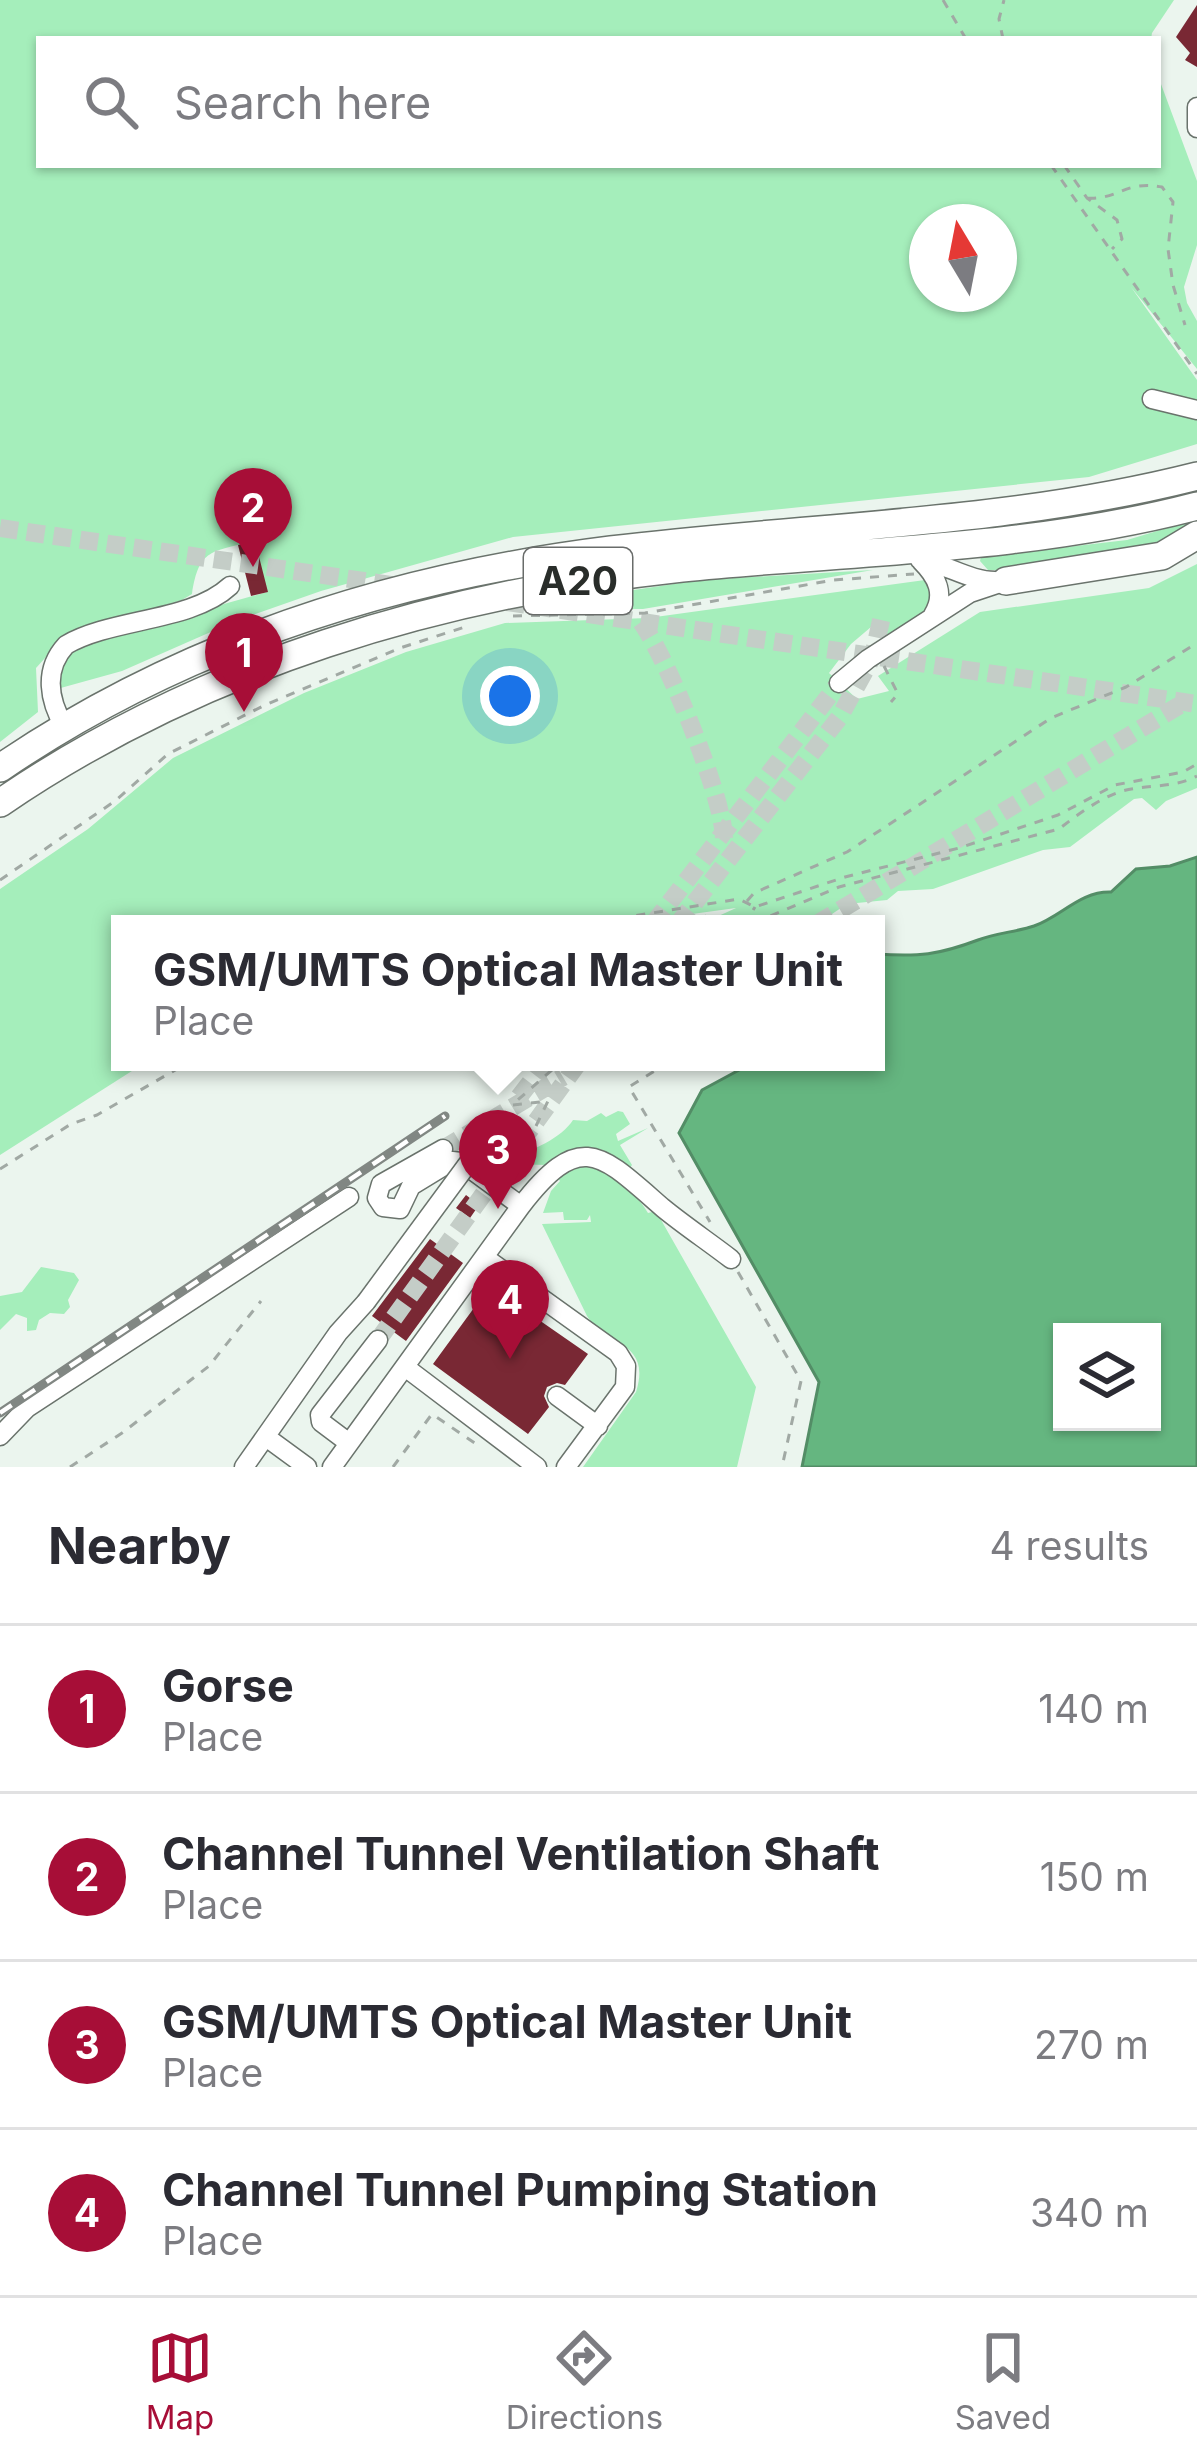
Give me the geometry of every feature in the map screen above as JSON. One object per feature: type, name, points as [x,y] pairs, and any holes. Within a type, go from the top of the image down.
[{"type":"highway","name":"A20","points":[[0,768],[157,678],[253,636],[358,599],[433,580],[610,550],[994,514],[1197,476]]},
{"type":"highway","name":"A20","points":[[0,803],[159,711],[261,665],[426,613],[577,581],[1055,533],[1197,506]]},
{"type":"highway","points":[[1006,581],[1162,556],[1197,535]]},
{"type":"highway","name":"A20","points":[[780,559],[920,567]]},
{"type":"lane","points":[[1197,107],[1197,128]]},
{"type":"lane","points":[[1152,399],[1197,410]]},
{"type":"lane","points":[[920,567],[946,565],[979,581],[1006,581]]},
{"type":"lane","points":[[920,567],[936,577],[940,591],[938,610],[926,622]]},
{"type":"lane","points":[[839,683],[970,592],[1006,581]]},
{"type":"lane","points":[[65,728],[53,707],[50,674],[66,645],[218,595],[230,586]]},
{"type":"lane","points":[[244,1467],[492,1132]]},
{"type":"lane","points":[[442,1149],[381,1184],[377,1198],[383,1207],[400,1209],[411,1186],[452,1161],[461,1162],[521,1206]]},
{"type":"lane","points":[[332,1467],[554,1167],[574,1158],[594,1157],[628,1175],[731,1259]]},
{"type":"lane","points":[[0,1436],[27,1408],[235,1265],[350,1197]]},
{"type":"lane","points":[[484,1257],[622,1357],[626,1387],[566,1467]]},
{"type":"lane","points":[[350,1443],[316,1427],[320,1415],[378,1340]]},
{"type":"lane","points":[[405,1367],[537,1467]]},
{"type":"lane","points":[[556,1396],[598,1426]]},
{"type":"lane","points":[[266,1437],[307,1467]]},
{"type":"path","points":[[943,0],[964,36]]},
{"type":"path","points":[[1002,36],[999,19],[1004,0]]},
{"type":"path","points":[[1053,168],[1197,374]]},
{"type":"path","points":[[1066,168],[1087,199],[1117,220],[1122,238],[1110,251]]},
{"type":"path","points":[[1087,199],[1100,199],[1140,183],[1162,187],[1173,202],[1168,249],[1185,325]]},
{"type":"path","points":[[499,616],[645,613],[920,567]]},
{"type":"path","points":[[0,880],[115,801],[168,754],[265,705],[381,656],[479,622]]},
{"type":"path","points":[[746,902],[754,893],[847,852],[1051,718],[1126,687],[1197,643]]},
{"type":"path","points":[[880,659],[898,694],[891,702]]},
{"type":"path","points":[[750,915],[755,907],[845,877],[959,848],[1058,815],[1115,785],[1183,772],[1197,764]]},
{"type":"path","points":[[773,915],[839,887],[1059,829],[1120,792],[1187,782],[1197,776]]},
{"type":"path","points":[[639,915],[739,899],[755,907]]},
{"type":"path","points":[[0,1169],[70,1124],[97,1115],[173,1071]]},
{"type":"path","points":[[536,1126],[548,1101],[512,1105],[551,1071]]},
{"type":"path","points":[[655,1071],[629,1087],[709,1221]]},
{"type":"path","points":[[731,1259],[801,1381],[782,1467]]},
{"type":"path","points":[[70,1467],[209,1366],[261,1301]]},
{"type":"path","points":[[393,1467],[432,1414],[475,1446],[488,1428]]},
{"type":"shaded area","points":[[0,0],[1174,0],[1152,36],[36,36],[36,168],[1161,168],[1161,84],[1197,181],[1197,245],[1184,287],[1197,321],[1197,369],[1131,287],[1197,380],[1197,444],[1089,477],[513,537],[321,591],[238,620],[122,671],[57,689],[66,653],[85,643],[267,592],[254,541],[210,554],[199,568],[192,594],[182,600],[65,636],[36,668],[38,712],[0,742]]},
{"type":"shaded area","points":[[1197,519],[1197,529],[1161,547],[1020,570],[988,570],[980,561],[981,557],[1127,540]]},
{"type":"shaded area","points":[[1197,564],[1197,788],[1156,810],[1142,798],[1134,799],[1070,847],[1043,850],[933,889],[898,891],[887,900],[847,904],[830,915],[721,915],[736,908],[685,915],[111,915],[111,1071],[132,1071],[0,1155],[0,889],[88,829],[173,758],[304,693],[406,652],[505,623],[648,618],[925,580],[931,584],[932,605],[885,640],[871,627],[829,673],[857,699],[889,691],[878,676],[980,612],[1149,588]]},
{"type":"shaded area","points":[[873,570],[643,609],[512,608],[701,580]]},
{"type":"shaded area","points":[[1197,857],[1197,1467],[802,1467],[819,1382],[679,1133],[702,1090],[737,1071],[885,1071],[885,954],[939,952],[1034,926],[1090,895],[1111,892],[1136,869],[1170,866]]},
{"type":"shaded area","points":[[618,1111],[630,1124],[616,1134],[618,1141],[648,1128],[620,1145],[632,1165],[629,1169],[578,1150],[545,1165],[482,1163],[490,1154],[511,1155],[535,1148],[573,1120],[587,1121]]},
{"type":"shaded area","points":[[578,1164],[609,1173],[648,1213],[656,1211],[756,1387],[737,1467],[583,1467],[636,1392],[639,1375],[633,1354],[587,1316],[542,1224],[591,1222],[590,1215],[587,1220],[564,1220],[563,1212],[543,1213],[560,1181],[554,1174]]},
{"type":"shaded area","points":[[41,1267],[74,1273],[79,1280],[68,1300],[70,1307],[64,1314],[50,1313],[39,1320],[36,1330],[27,1331],[27,1318],[16,1314],[0,1330],[0,1296],[22,1292]]},
{"type":"building","points":[[1197,5],[1197,67],[1185,60],[1190,53],[1176,37]]},
{"type":"building","points":[[255,541],[268,592],[251,596],[238,545]]},
{"type":"building","points":[[466,1195],[479,1205],[470,1218],[456,1208]]},
{"type":"building","points":[[430,1239],[463,1263],[406,1341],[372,1316]]},
{"type":"building","points":[[490,1286],[588,1354],[565,1385],[547,1387],[544,1396],[549,1407],[528,1434],[433,1364]]},
{"type":"tunnel","points":[[0,528],[474,597]]},
{"type":"tunnel","points":[[507,602],[1197,704]]},
{"type":"tunnel","points":[[685,915],[839,718],[873,656],[882,616]]},
{"type":"tunnel","points":[[641,622],[692,727],[724,838]]},
{"type":"tunnel","points":[[660,915],[839,683]]},
{"type":"tunnel","points":[[832,915],[1185,702]]},
{"type":"tunnel","points":[[519,1097],[539,1071]]},
{"type":"tunnel","points":[[378,1340],[572,1071]]},
{"type":"tunnel","points":[[443,1149],[563,1077]]},
{"type":"railway","points":[[0,1413],[445,1116]]},
{"type":"place","name":"Channel Tunnel Ventilation Shaft","points":[[253,567]]},
{"type":"place","name":"Gorse","points":[[244,712]]},
{"type":"place","name":"GSM/UMTS Optical Master Unit","points":[[498,1209]]},
{"type":"place","name":"Channel Tunnel Pumping Station","points":[[510,1359]]}]
